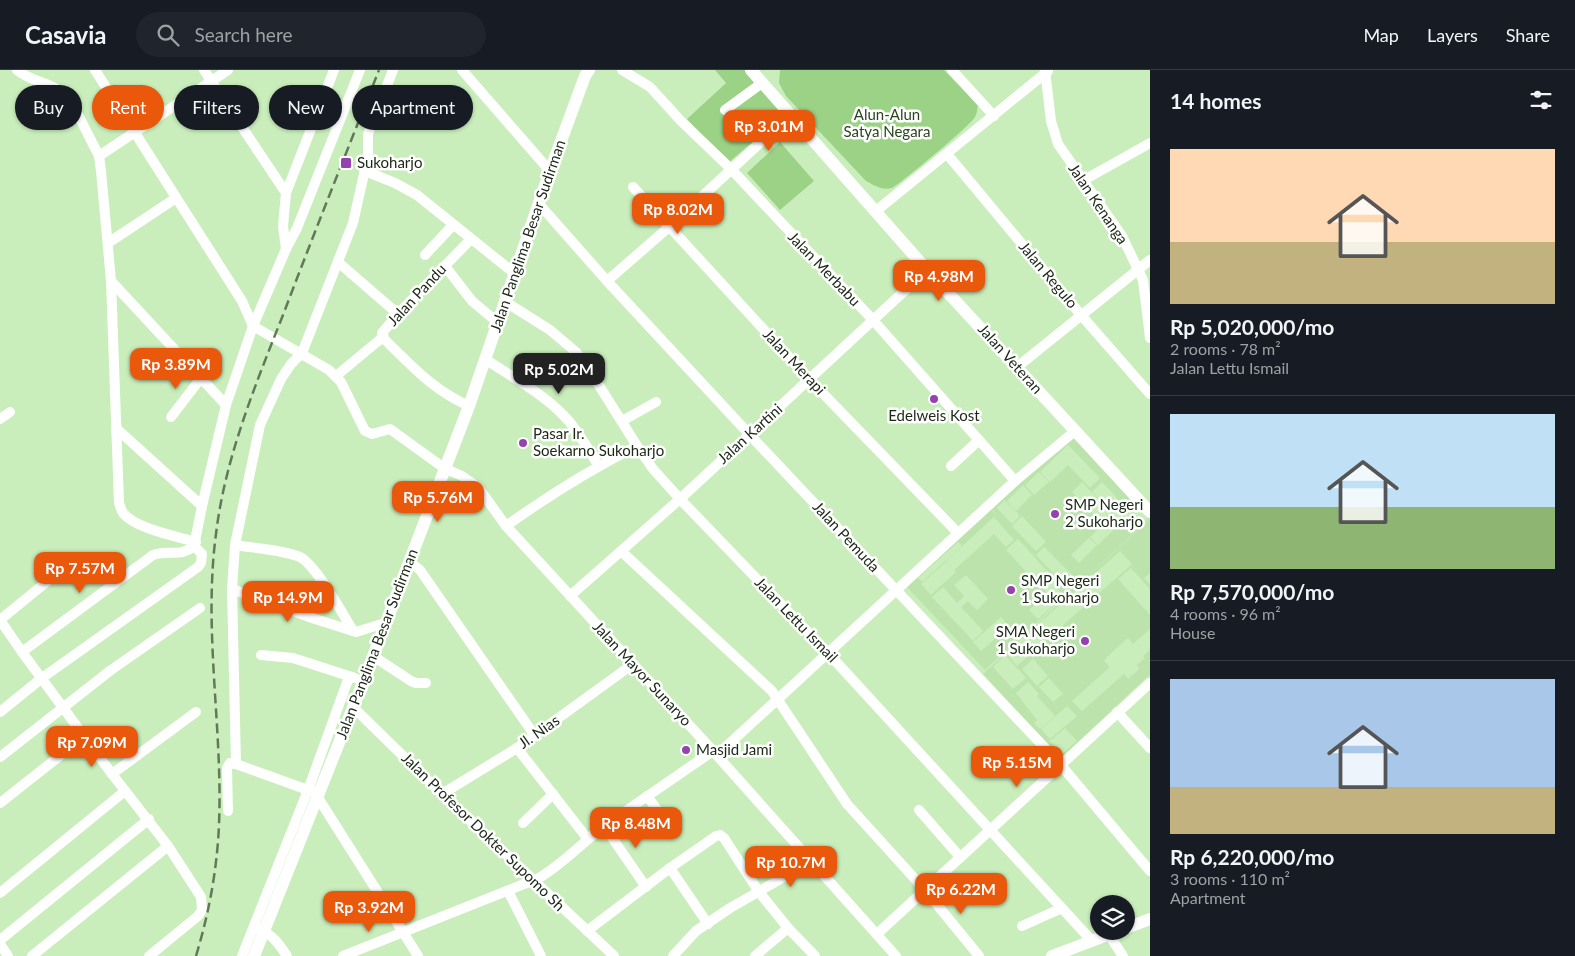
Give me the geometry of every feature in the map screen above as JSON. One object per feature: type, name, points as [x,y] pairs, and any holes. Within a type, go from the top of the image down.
[{"type":"main road","name":"Jalan Veteran","points":[[752,71],[927,270],[1150,512]]},
{"type":"main road","name":"Jalan Panglima Besar Sudirman","points":[[254,956],[259,929],[364,680],[469,406],[504,301],[587,72]]},
{"type":"main road","points":[[1135,925],[1150,919]]},
{"type":"main road","points":[[1052,956],[1092,941]]},
{"type":"street","points":[[0,712],[42,678],[202,563],[202,554],[195,544],[143,526],[128,518],[122,512],[119,503],[111,281],[99,156],[71,101],[65,94],[17,70]]},
{"type":"street","points":[[95,70],[242,301],[253,326],[302,353],[336,376],[383,337]]},
{"type":"street","points":[[204,70],[286,193]]},
{"type":"street","points":[[99,156],[228,70]]},
{"type":"street","points":[[286,249],[283,226],[286,193],[334,70]]},
{"type":"street","points":[[22,652],[154,554],[185,552],[195,544],[226,405],[253,326],[297,228],[360,70]]},
{"type":"street","points":[[236,764],[232,589],[235,545],[260,425],[281,379],[291,364],[302,353],[338,262],[352,223],[365,171],[368,156],[368,134],[393,70]]},
{"type":"street","points":[[462,70],[550,171]]},
{"type":"street","name":"Jalan Merbabu","points":[[622,70],[650,87],[681,121],[731,169],[873,320],[1015,480]]},
{"type":"street","points":[[952,70],[994,116]]},
{"type":"street","points":[[876,212],[1046,71]]},
{"type":"street","name":"Jalan Kenanga","points":[[1046,71],[1051,121],[1058,144],[1122,236],[1143,280],[1150,338]]},
{"type":"street","points":[[725,110],[762,83]]},
{"type":"street","points":[[607,281],[669,227],[790,115]]},
{"type":"street","points":[[1084,180],[1150,143]]},
{"type":"street","name":"Jalan Regulo","points":[[947,154],[1081,315],[1150,394]]},
{"type":"street","points":[[365,171],[418,195],[452,225],[514,273]]},
{"type":"street","name":"Jalan Merapi","points":[[633,187],[810,380],[958,533]]},
{"type":"street","points":[[108,243],[176,198]]},
{"type":"street","name":"Jalan Pemuda","points":[[539,204],[607,281],[749,434],[1060,764],[1150,871]]},
{"type":"street","points":[[425,254],[452,225]]},
{"type":"street","points":[[283,226],[289,232],[297,228]]},
{"type":"street","name":"Jalan Pandu","points":[[469,406],[451,398],[430,383],[383,337],[382,333],[470,239]]},
{"type":"street","points":[[1017,367],[1150,260]]},
{"type":"street","points":[[338,262],[398,314]]},
{"type":"street","points":[[445,266],[472,301],[497,322]]},
{"type":"street","name":"Jalan Kartini","points":[[570,596],[680,499],[927,270]]},
{"type":"street","points":[[111,281],[226,405]]},
{"type":"street","name":"Jalan Lettu Ismail","points":[[504,301],[550,330],[576,352],[653,469],[828,653],[1092,941]]},
{"type":"street","points":[[485,359],[531,389],[565,417],[580,436],[598,465]]},
{"type":"street","name":"Jalan Mayor Sunaryo","points":[[336,376],[341,382],[365,431],[372,434],[390,429],[444,468],[462,476],[478,487],[506,526],[715,753],[810,862],[896,956]]},
{"type":"street","points":[[170,417],[201,378]]},
{"type":"street","points":[[622,421],[656,402]]},
{"type":"street","points":[[0,419],[10,412]]},
{"type":"street","points":[[117,429],[202,506]]},
{"type":"street","points":[[343,956],[363,952],[404,933],[534,880],[553,870],[587,838],[647,796],[715,753],[778,699],[1015,480],[1075,431]]},
{"type":"street","points":[[951,466],[979,440]]},
{"type":"street","points":[[506,526],[548,496],[598,465],[637,446]]},
{"type":"street","points":[[235,545],[287,554],[299,557],[307,562],[358,631]]},
{"type":"street","points":[[621,551],[766,684],[778,699],[847,804],[925,890],[979,956]]},
{"type":"street","points":[[409,561],[420,570],[535,736]]},
{"type":"street","points":[[71,562],[0,620],[125,792],[149,819],[201,897],[202,910],[198,916],[149,956]]},
{"type":"street","points":[[232,589],[312,618],[358,631],[386,623]]},
{"type":"street","points":[[0,756],[62,706],[200,608]]},
{"type":"street","points":[[261,655],[293,658],[349,677],[364,680]]},
{"type":"street","points":[[373,656],[416,684],[426,684]]},
{"type":"street","name":"Jl. Nias","points":[[442,794],[535,736],[633,664]]},
{"type":"street","points":[[315,793],[349,677]]},
{"type":"street","points":[[877,934],[1150,683]]},
{"type":"street","name":"Jalan Profesor Dokter Supomo Sh","points":[[353,707],[534,880],[594,926],[614,956]]},
{"type":"street","points":[[112,774],[196,712]]},
{"type":"street","points":[[1117,712],[1150,748]]},
{"type":"street","points":[[0,803],[84,736]]},
{"type":"street","points":[[517,748],[587,838]]},
{"type":"street","points":[[228,811],[227,768],[230,763],[315,793],[418,956]]},
{"type":"street","points":[[0,893],[125,792]]},
{"type":"street","points":[[523,823],[553,794]]},
{"type":"street","points":[[647,796],[672,830]]},
{"type":"street","points":[[919,810],[960,857]]},
{"type":"street","points":[[8,956],[0,942],[149,819]]},
{"type":"street","points":[[604,826],[646,887]]},
{"type":"street","points":[[594,926],[670,868],[720,835],[724,838],[759,892],[788,928],[815,956]]},
{"type":"street","points":[[32,956],[168,846]]},
{"type":"street","points":[[673,956],[696,931],[730,908],[810,862]]},
{"type":"street","points":[[670,868],[708,924]]},
{"type":"street","points":[[508,891],[541,956]]},
{"type":"street","points":[[1022,926],[1062,908]]},
{"type":"street","points":[[756,956],[788,928]]},
{"type":"street","points":[[242,956],[259,929],[276,940],[287,956]]},
{"type":"street","points":[[1117,940],[1123,956]]},
{"type":"shaded area","points":[[1074,435],[1150,518],[1070,593],[1061,584],[1068,593],[985,670],[906,586],[990,508],[999,517],[992,509]],"holes":[[[1068,445],[1100,478],[1090,488],[1068,465],[1050,482],[1040,472]],[[1039,472],[1049,482],[1034,495],[1025,485]],[[1082,482],[1110,512],[1101,522],[1072,492]],[[1102,482],[1131,513],[1098,545],[1090,537],[1114,514],[1092,492]],[[1023,485],[1032,495],[1016,511],[1007,501]],[[1005,500],[1020,516],[1012,524],[997,508]],[[1138,508],[1148,518],[1131,534],[1122,524]],[[1022,516],[1046,542],[1036,551],[1012,526]],[[994,517],[1014,540],[1006,547],[994,534],[954,570],[946,561]],[[1089,538],[1097,545],[1079,563],[1071,555]],[[1018,539],[1046,570],[1034,580],[1006,550]],[[958,542],[962,546],[922,582],[918,578]],[[1044,547],[1062,565],[1053,573],[1036,555]],[[946,562],[956,572],[931,595],[921,584]],[[1062,565],[1079,582],[1070,591],[1053,574]],[[1047,570],[1058,582],[1047,593],[1035,581]],[[966,575],[988,599],[977,610],[968,601],[961,607],[983,631],[973,641],[932,597],[943,587],[957,603],[964,596],[954,585]],[[1055,586],[1064,596],[1038,619],[1029,610]],[[1001,617],[1009,626],[981,651],[973,642]]]},
{"type":"shaded area","name":"SMA Negeri 1 Sukoharjo","points":[[1150,519],[1150,573],[1144,578],[1150,585],[1150,589],[1131,568],[1118,579],[1150,615],[1150,629],[1133,644],[1128,638],[1108,656],[1104,661],[1110,667],[1072,701],[1082,711],[1124,674],[1128,679],[1139,669],[1137,665],[1150,650],[1150,674],[1061,758],[983,674]],"holes":[[[1120,551],[1132,564],[1017,666],[1006,653]],[[1005,655],[1026,678],[1013,689],[993,667]],[[1033,659],[1048,676],[1037,686],[1022,669]],[[1049,678],[1063,694],[1053,702],[1039,687]],[[1028,682],[1039,694],[1037,696],[1055,716],[1040,729],[1034,723],[1037,720],[1016,693]],[[1067,706],[1077,716],[1050,739],[1041,729]],[[1065,728],[1077,741],[1062,754],[1050,741]]]},
{"type":"green space","points":[[715,70],[748,70],[785,114],[728,163],[687,119],[726,83]]},
{"type":"green space","name":"Alun-Alun Satya Negara","points":[[780,70],[944,70],[978,105],[977,113],[971,122],[908,176],[892,188],[881,188],[866,181],[786,96],[779,83]]},
{"type":"green space","points":[[780,142],[814,181],[780,210],[747,173]]},
{"type":"railway","points":[[196,956],[212,891],[219,825],[212,607],[213,570],[220,506],[234,450],[252,395],[379,70]]},
{"type":"place","name":"Sukoharjo","points":[[346,163]]},
{"type":"place","name":"Edelweis Kost","points":[[934,399]]},
{"type":"place","name":"Pasar Ir. Soekarno Sukoharjo","points":[[523,443]]},
{"type":"place","name":"SMP Negeri 2 Sukoharjo","points":[[1055,514]]},
{"type":"place","name":"SMP Negeri 1 Sukoharjo","points":[[1011,590]]},
{"type":"place","name":"SMA Negeri 1 Sukoharjo","points":[[1085,641]]},
{"type":"place","name":"Masjid Jami","points":[[686,750]]}]
